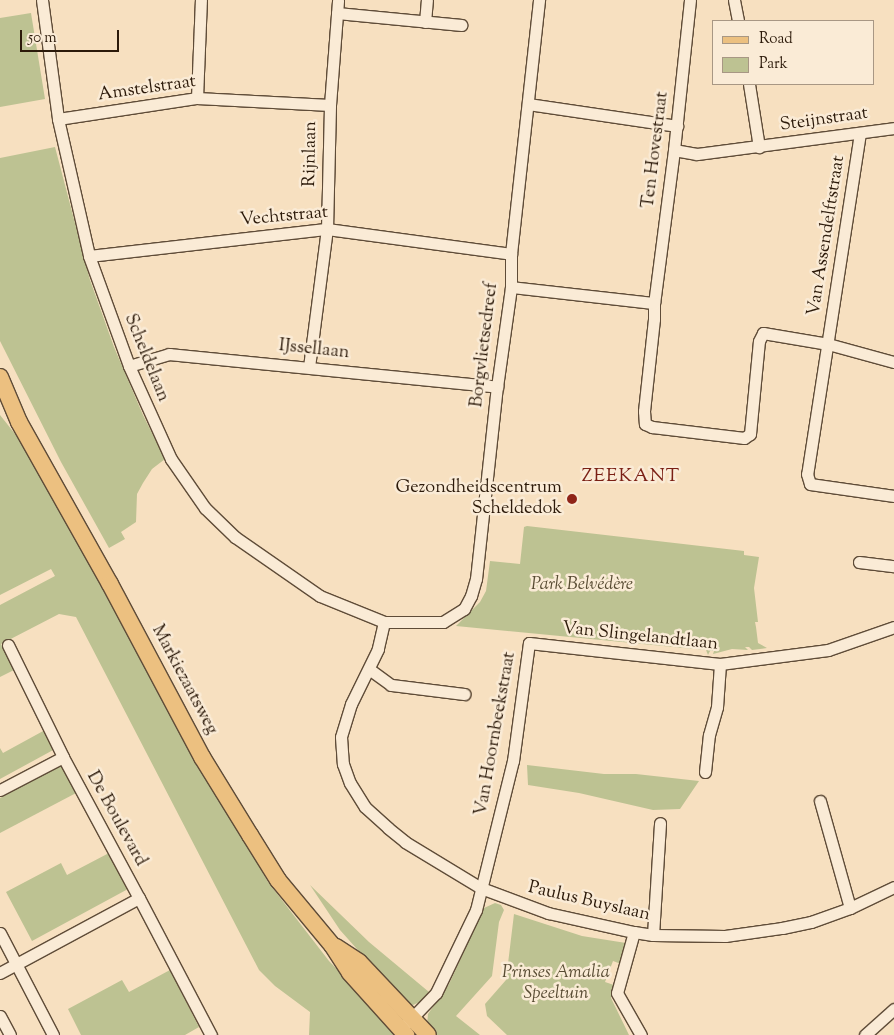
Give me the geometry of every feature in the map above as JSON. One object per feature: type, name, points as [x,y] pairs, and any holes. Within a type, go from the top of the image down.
[{"type":"main road","name":"Markiezaatsweg","points":[[0,377],[19,422],[110,584],[202,757],[278,880],[332,944],[350,973],[403,1032]]},
{"type":"main road","name":"Markiezaatsweg","points":[[0,398],[19,422]]},
{"type":"main road","name":"Markiezaatsweg","points":[[332,944],[359,962],[428,1035]]},
{"type":"street","name":"Scheldelaan","points":[[42,0],[58,119],[89,256],[128,366],[172,459],[205,508],[235,536],[320,596],[384,622]]},
{"type":"street","points":[[197,98],[201,0]]},
{"type":"street","name":"Rijnlaan","points":[[309,367],[327,229],[330,105],[338,0]]},
{"type":"street","points":[[425,22],[427,0]]},
{"type":"street","name":"Borgvlietsedreef","points":[[384,622],[443,622],[464,609],[472,596],[476,579],[497,387],[511,287],[511,254],[539,0]]},
{"type":"street","name":"Ten Hovestraat","points":[[690,0],[677,126],[654,303],[644,411],[645,424],[652,427],[744,438],[750,434],[758,342],[763,333],[828,344]]},
{"type":"street","points":[[734,0],[738,20]]},
{"type":"street","points":[[337,13],[461,26]]},
{"type":"street","points":[[748,85],[760,147]]},
{"type":"street","name":"Amstelstraat","points":[[58,119],[197,98],[330,105]]},
{"type":"street","points":[[528,104],[677,126]]},
{"type":"street","name":"Steijnstraat","points":[[674,150],[697,154],[894,128]]},
{"type":"street","name":"Van Assendelftstraat","points":[[860,134],[807,474],[810,484],[894,496]]},
{"type":"street","name":"Vechtstraat","points":[[89,256],[327,229],[511,254]]},
{"type":"street","points":[[511,287],[654,303]]},
{"type":"street","points":[[828,344],[894,362]]},
{"type":"street","name":"IJssellaan","points":[[128,366],[169,354],[497,387]]},
{"type":"street","points":[[859,562],[894,566]]},
{"type":"street","name":"Paulus Buyslaan","points":[[384,622],[378,648],[370,669],[351,704],[341,737],[343,764],[350,783],[365,807],[405,842],[481,888],[548,913],[634,932],[653,935],[726,936],[782,928],[850,908],[889,890]]},
{"type":"street","name":"Van Slingelandtlaan","points":[[528,643],[720,664],[828,650],[894,627]]},
{"type":"street","name":"Van Hoornbeekstraat","points":[[481,888],[513,761],[528,643]]},
{"type":"street","name":"De Boulevard","points":[[8,645],[63,757],[212,1035]]},
{"type":"street","points":[[705,772],[710,735],[717,708],[720,664]]},
{"type":"street","points":[[370,669],[391,685],[464,694]]},
{"type":"street","points":[[0,790],[63,757]]},
{"type":"street","points":[[820,801],[850,908]]},
{"type":"street","points":[[653,935],[660,823]]},
{"type":"street","points":[[403,1032],[413,1017],[436,993],[476,910],[481,888]]},
{"type":"street","points":[[0,974],[139,898]]},
{"type":"street","points":[[634,932],[617,993],[641,1035]]},
{"type":"street","points":[[0,933],[52,1035]]},
{"type":"street","points":[[865,1035],[894,1009]]},
{"type":"street","points":[[0,1016],[10,1035]]},
{"type":"green space","points":[[31,13],[45,99],[0,107],[0,18]]},
{"type":"green space","points":[[55,147],[90,280],[114,347],[143,415],[165,459],[152,469],[137,494],[136,522],[121,532],[125,539],[109,548],[61,462],[0,341],[0,158]]},
{"type":"green space","points":[[0,415],[23,444],[268,882],[329,961],[400,1035],[309,1035],[310,1012],[275,986],[259,970],[76,617],[59,614],[1,644],[14,670],[0,677],[0,605],[55,576],[51,569],[0,595]]},
{"type":"green space","name":"Park Belvédère","points":[[524,527],[744,551],[744,555],[759,557],[754,588],[758,622],[755,622],[758,643],[767,648],[752,650],[749,647],[745,647],[748,650],[732,649],[713,654],[714,651],[710,651],[708,655],[706,650],[456,626],[480,602],[486,591],[490,561],[520,564]]},
{"type":"green space","points":[[45,730],[55,749],[0,779],[0,748],[3,753]]},
{"type":"green space","points":[[63,764],[78,792],[0,833],[0,798]]},
{"type":"green space","points":[[527,765],[604,774],[636,774],[699,781],[680,809],[653,810],[579,793],[528,785]]},
{"type":"green space","points":[[109,853],[128,889],[32,941],[6,892],[61,863],[67,875]]},
{"type":"green space","points":[[310,885],[369,942],[429,992],[422,1001],[413,1005],[405,1003],[340,930]]},
{"type":"green space","points":[[495,903],[501,905],[504,910],[499,922],[492,976],[456,1016],[480,1035],[435,1035],[427,1025],[428,1014],[449,984],[484,908]]},
{"type":"green space","name":"Prinses Amalia Speeltuin","points":[[514,914],[582,936],[626,943],[621,964],[613,961],[605,982],[614,985],[611,998],[629,1035],[507,1035],[487,1016],[485,1004],[506,980]]},
{"type":"green space","points":[[170,970],[199,1027],[185,1035],[81,1035],[68,1009],[122,980],[129,992]]},
{"type":"place","name":"Gezondheidscentrum Scheldedok","points":[[572,499]]},
{"type":"district","name":"ZEEKANT","points":[[631,477]]}]
